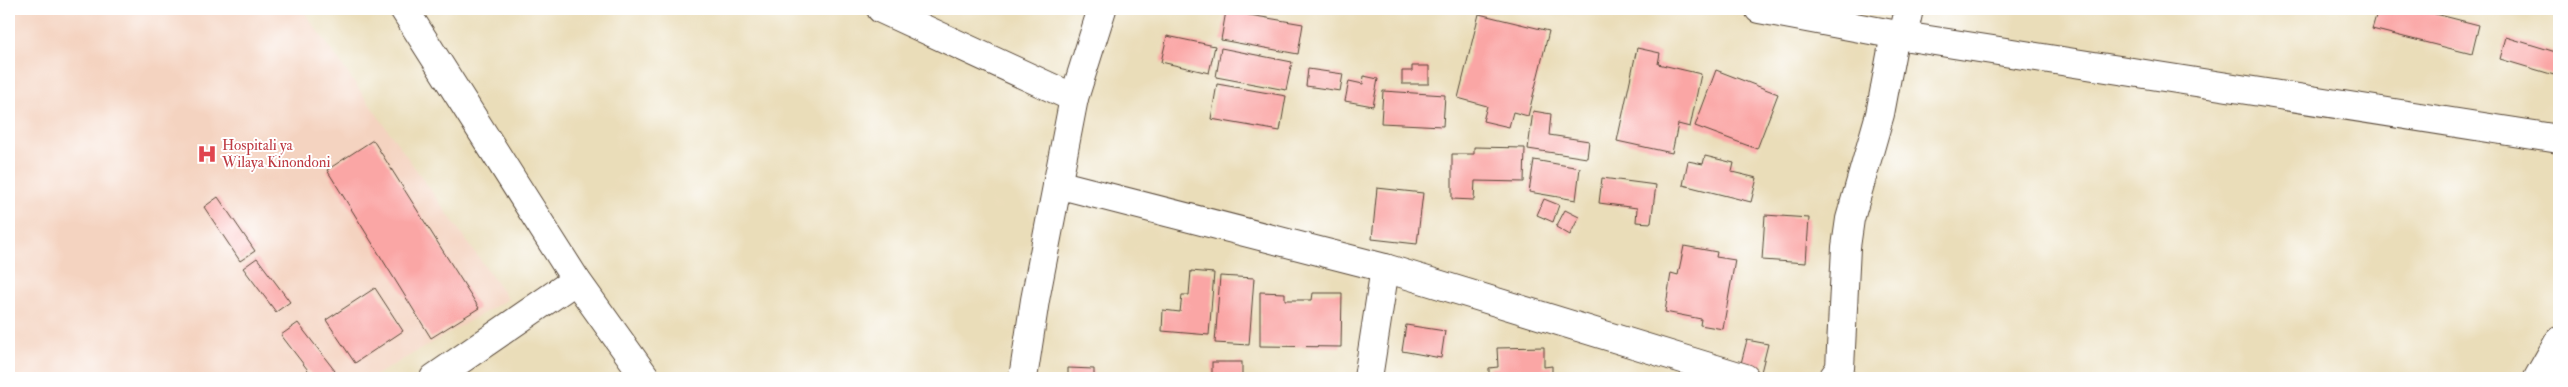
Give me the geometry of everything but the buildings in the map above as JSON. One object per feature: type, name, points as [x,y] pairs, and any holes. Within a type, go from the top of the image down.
[{"type":"street","points":[[404,9],[576,280],[646,378]]},
{"type":"street","points":[[881,9],[1074,98]]},
{"type":"street","points":[[1023,378],[1074,98],[1102,9]]},
{"type":"street","points":[[1759,9],[1899,35],[2559,138]]},
{"type":"street","points":[[1833,378],[1840,368],[1846,247],[1850,219],[1878,123],[1899,35],[1909,9]]},
{"type":"street","points":[[1057,184],[1385,268],[1745,378]]},
{"type":"street","points":[[1368,378],[1385,268]]},
{"type":"street","points":[[434,378],[576,280]]},
{"type":"street","points":[[2538,378],[2559,341]]},
{"type":"shaded area","name":"Hospitali ya Wilaya Kinondoni","points":[[9,9],[302,9],[508,299],[371,378],[9,378]]},
{"type":"place","name":"Hospitali ya Wilaya Kinondoni","points":[[207,154]]}]
